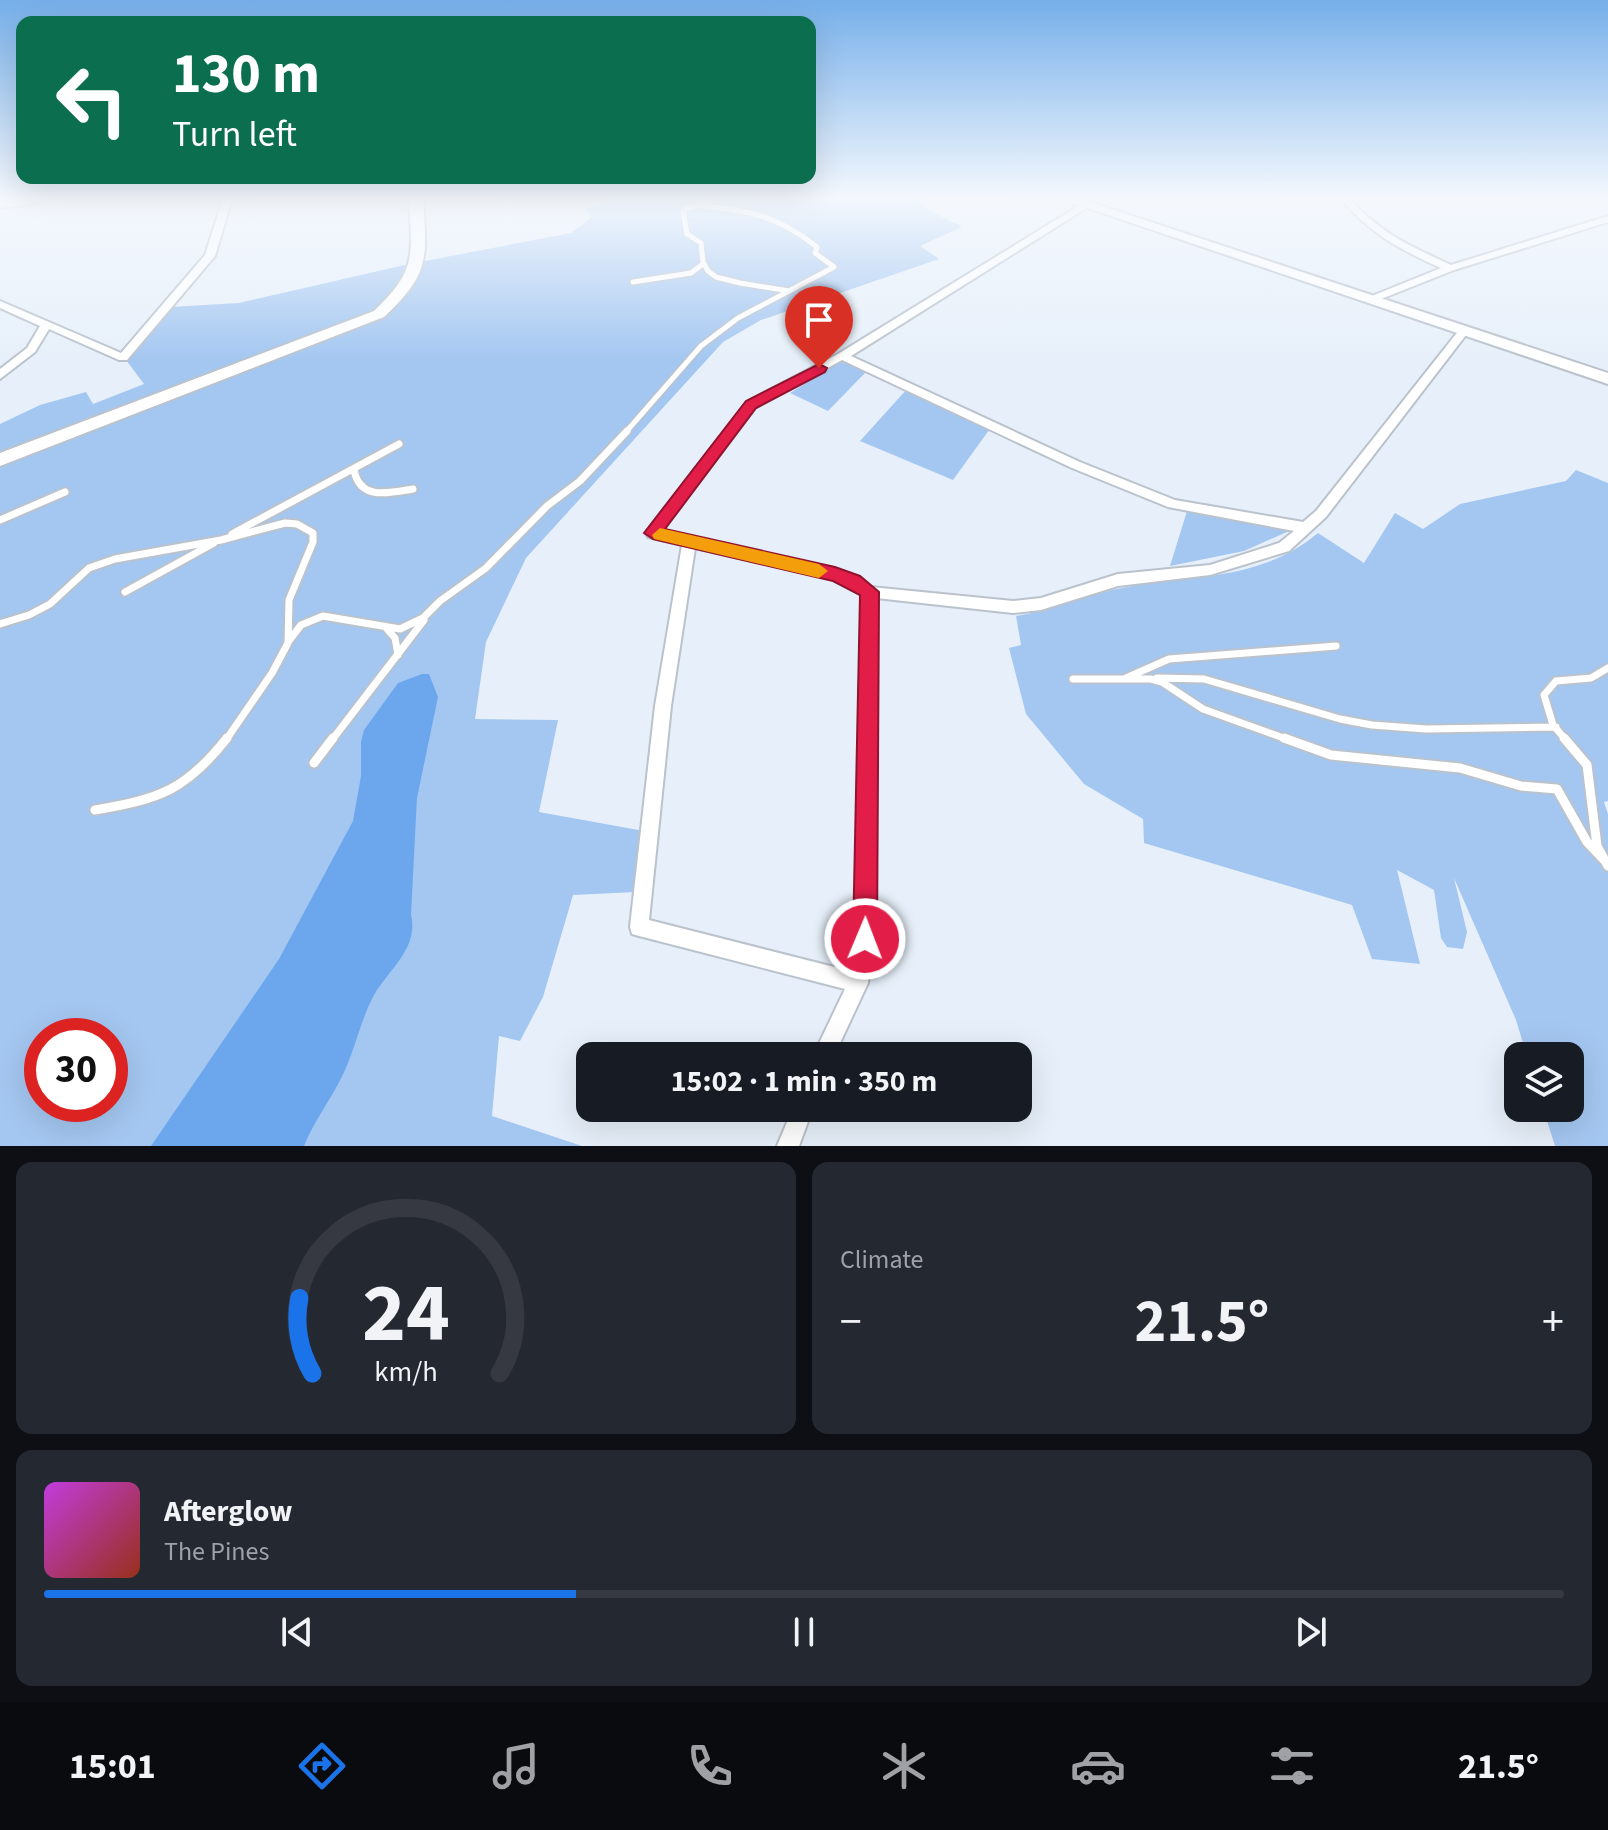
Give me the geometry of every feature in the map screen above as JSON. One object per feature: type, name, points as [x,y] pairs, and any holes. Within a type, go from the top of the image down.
[{"type":"street","points":[[0,304],[123,358],[211,252]]},
{"type":"street","points":[[0,460],[379,314],[405,289],[419,264],[418,252]]},
{"type":"street","points":[[1009,252],[842,356],[751,405],[653,533],[835,574],[854,581],[869,592],[1013,607],[1041,604],[1118,580],[1210,570],[1284,547],[1307,528],[1464,331]]},
{"type":"street","points":[[1228,252],[1608,379]]},
{"type":"street","points":[[1416,252],[1450,268]]},
{"type":"street","points":[[1371,300],[1450,268],[1500,252]]},
{"type":"street","points":[[0,375],[31,350],[46,325]]},
{"type":"street","points":[[842,356],[1076,465],[1173,504],[1307,528]]},
{"type":"street","points":[[689,542],[663,706],[639,927],[858,983]]},
{"type":"street","points":[[830,1042],[858,983],[865,939],[869,592]]},
{"type":"street","points":[[788,1146],[797,1122]]},
{"type":"lane","points":[[702,252],[703,264],[717,278],[770,285],[790,291]]},
{"type":"lane","points":[[95,810],[138,801],[188,781],[198,773],[249,707],[301,625],[323,616],[400,629],[413,624],[486,568],[547,506],[580,481],[673,381],[701,346],[738,318],[834,267],[815,252]]},
{"type":"lane","points":[[633,282],[691,273],[703,264]]},
{"type":"lane","points":[[125,592],[399,444]]},
{"type":"lane","points":[[354,470],[354,480],[370,493],[413,489]]},
{"type":"lane","points":[[0,520],[65,492]]},
{"type":"lane","points":[[0,624],[29,615],[50,604],[89,568],[100,563],[221,540],[285,523],[297,524],[313,533],[315,545],[289,599],[288,642]]},
{"type":"lane","points":[[314,763],[430,611]]},
{"type":"lane","points":[[387,629],[395,638],[397,657]]},
{"type":"lane","points":[[1124,679],[1169,659],[1336,646]]},
{"type":"lane","points":[[1606,864],[1597,846],[1587,765],[1556,727],[1544,695],[1556,681],[1592,678],[1603,674],[1608,668]]},
{"type":"lane","points":[[1073,679],[1204,679],[1340,719],[1372,725],[1426,729],[1556,727]]},
{"type":"lane","points":[[1151,679],[1173,688],[1203,709],[1331,755],[1460,768],[1521,786],[1557,789],[1587,842],[1606,864]]},
{"type":"shaded area","points":[[469,252],[929,252],[939,259],[761,320],[723,342],[526,558],[486,642],[475,719],[558,720],[539,812],[644,831],[636,892],[573,895],[543,997],[520,1041],[499,1036],[492,1116],[582,1146],[0,1146],[0,424],[40,405],[86,392],[93,404],[144,384],[126,360],[170,307],[239,303]]},
{"type":"shaded area","points":[[843,360],[867,371],[828,411],[790,393]]},
{"type":"shaded area","points":[[907,389],[992,426],[953,480],[860,441]]},
{"type":"shaded area","points":[[1576,470],[1608,483],[1608,801],[1604,802],[1608,814],[1608,1146],[1555,1146],[1547,1122],[1584,1122],[1584,1042],[1523,1042],[1454,878],[1467,932],[1463,949],[1447,947],[1441,938],[1434,890],[1397,870],[1420,964],[1372,959],[1352,905],[1144,843],[1143,819],[1084,784],[1026,714],[1009,648],[1021,645],[1016,616],[1112,590],[1245,569],[1295,549],[1318,533],[1364,563],[1395,513],[1423,529],[1460,504],[1566,481]]},
{"type":"shaded area","points":[[1187,511],[1296,528],[1244,551],[1170,566]]},
{"type":"water","points":[[429,674],[438,697],[417,798],[411,938],[401,958],[374,995],[345,1070],[304,1146],[151,1146],[279,959],[353,821],[361,776],[364,730],[398,683]]},
{"type":"slow traffic","points":[[660,535],[819,571]]},
{"type":"route","points":[[819,368],[751,405],[657,523],[653,533],[835,574],[854,581],[869,592],[865,939]]}]
